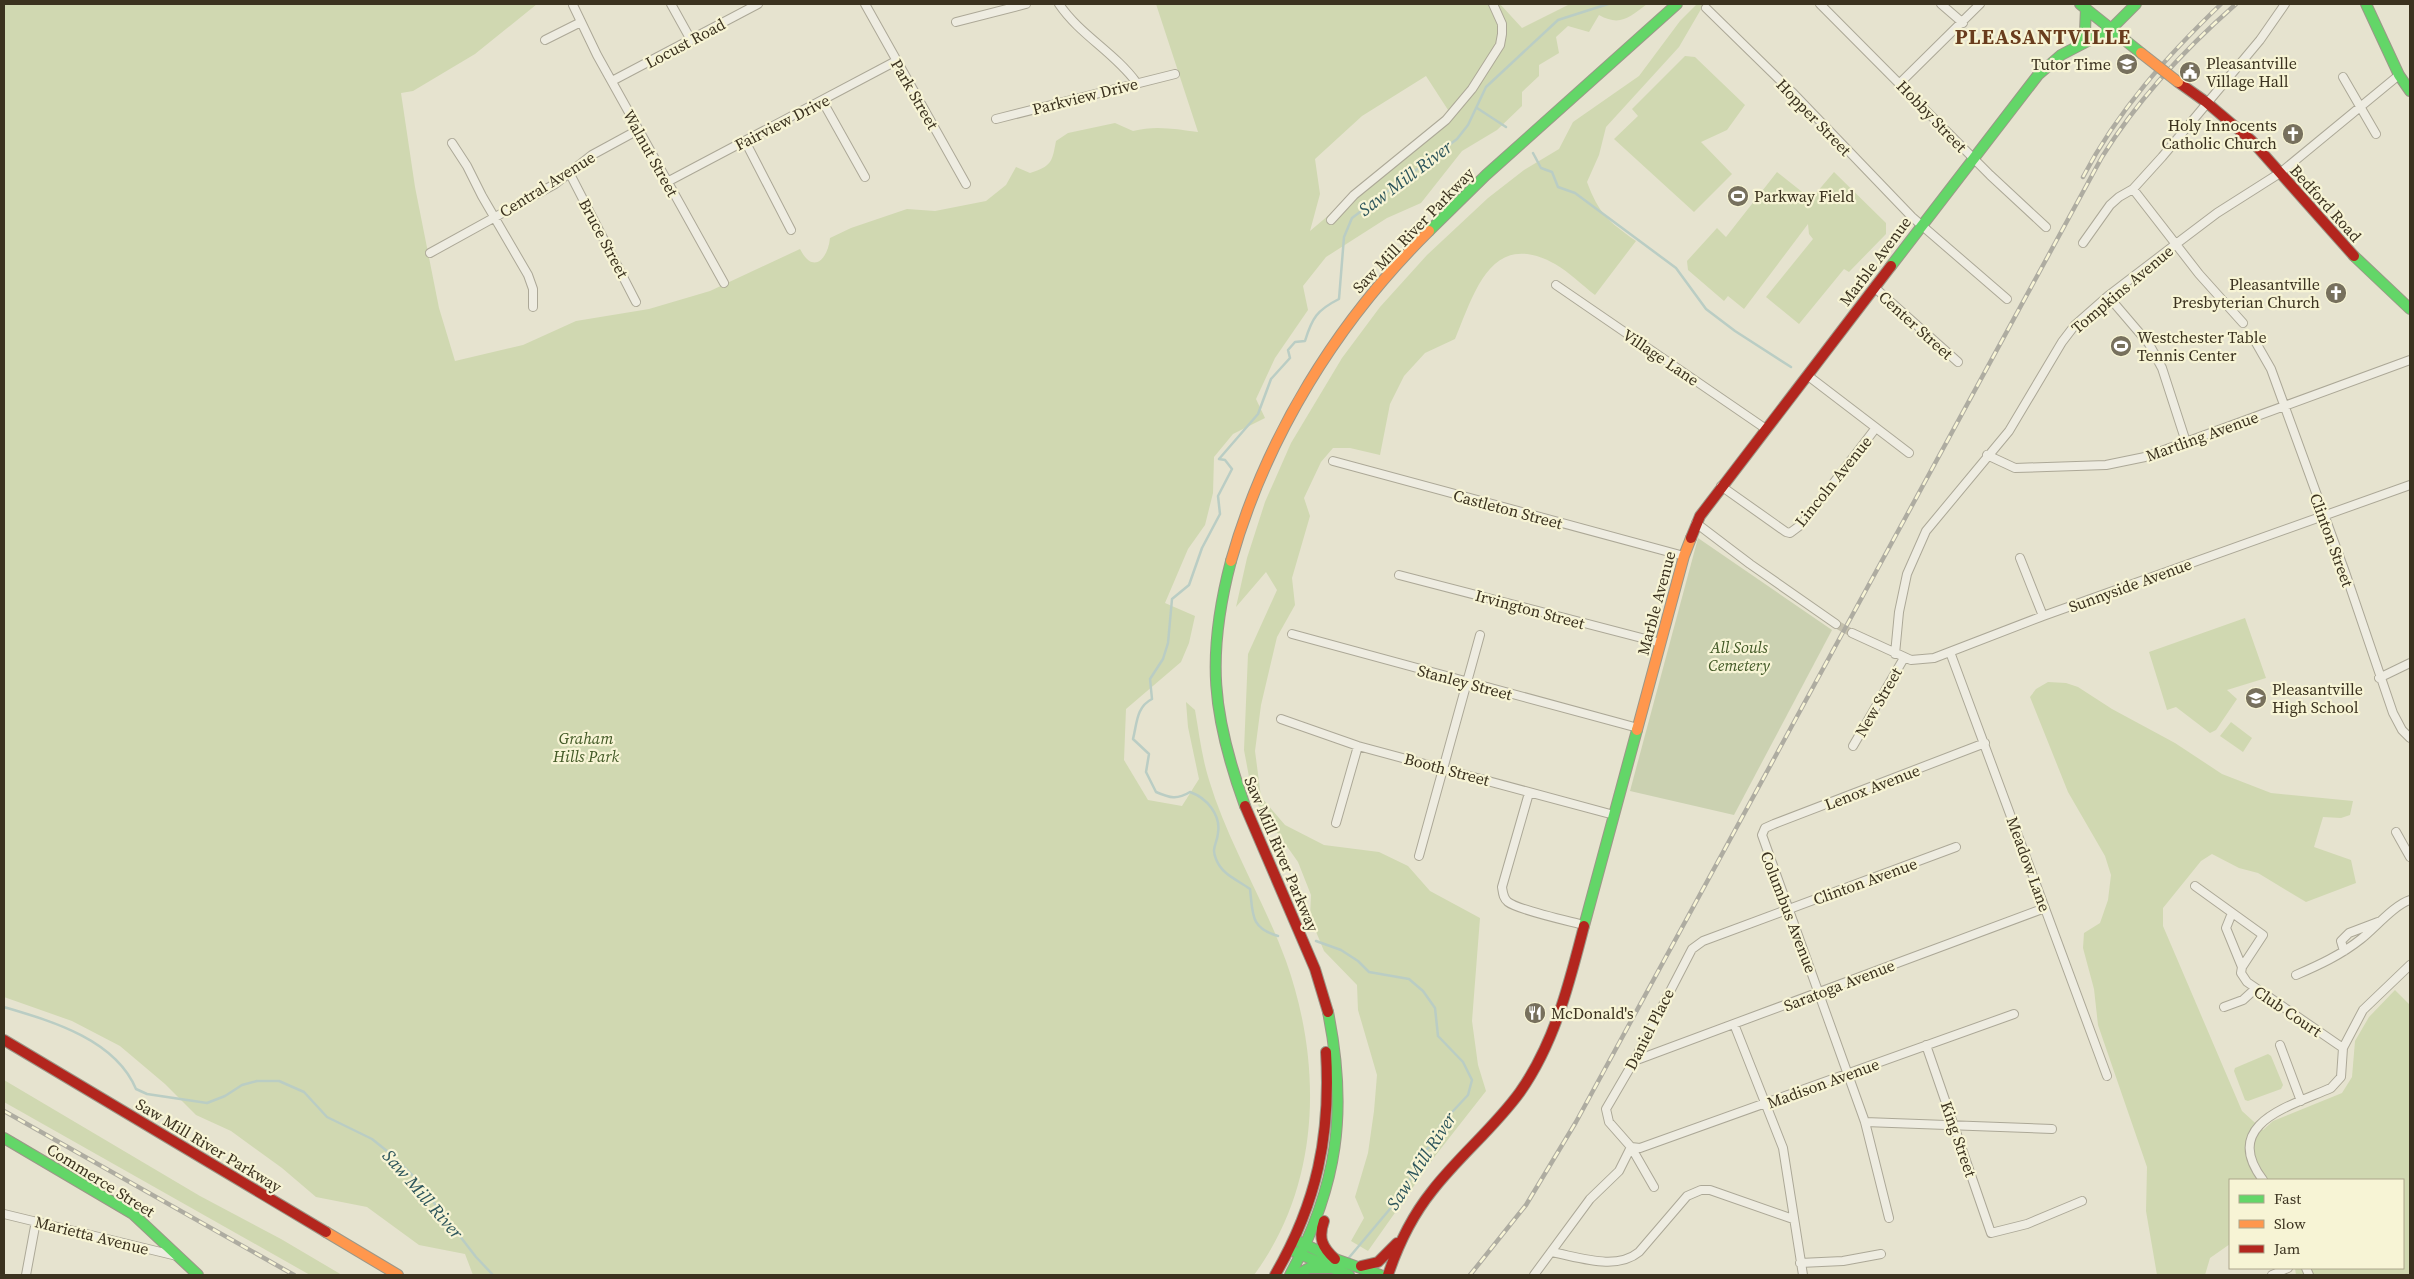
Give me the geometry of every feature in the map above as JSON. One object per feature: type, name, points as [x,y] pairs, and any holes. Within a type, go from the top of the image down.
[{"type":"main road","name":"Saw Mill River Parkway","points":[[1211,726],[1206,680],[1206,651],[1208,624],[1218,575],[1234,521],[1254,469],[1278,418],[1306,369],[1359,295],[1430,217],[1512,139],[1665,4]]},
{"type":"main road","name":"Saw Mill River Parkway","points":[[1290,1275],[1304,1250],[1325,1197],[1338,1137],[1337,1069],[1325,998],[1311,958],[1242,803],[1225,749],[1219,722],[1216,693],[1216,637],[1220,609],[1233,554],[1257,483],[1285,423],[1329,350],[1367,298],[1418,241],[1458,201],[1677,4]]},
{"type":"main road","name":"Marble Avenue","points":[[1388,1275],[1404,1236],[1432,1190],[1508,1107],[1534,1071],[1558,1020],[1684,556],[1696,523],[1721,486],[2038,75],[2054,60],[2074,47],[2110,29],[2136,4]]},
{"type":"main road","points":[[2366,4],[2399,75],[2410,91]]},
{"type":"main road","points":[[2074,47],[2085,31],[2083,6]]},
{"type":"main road","name":"Bedford Road","points":[[2083,6],[2141,54],[2206,102],[2250,140],[2344,247],[2410,309]]},
{"type":"main road","name":"Saw Mill River Parkway","points":[[1258,864],[1307,972],[1319,1013],[1326,1055],[1328,1098],[1323,1153],[1313,1194],[1293,1245],[1275,1275]]},
{"type":"main road","name":"Saw Mill River Parkway","points":[[4,1040],[398,1275]]},
{"type":"main road","name":"Saw Mill River Parkway","points":[[4,1050],[380,1275]]},
{"type":"main road","points":[[1338,1137],[1342,1154],[1339,1177],[1320,1235],[1323,1247],[1351,1273]]},
{"type":"main road","name":"Commerce Street","points":[[4,1138],[133,1214],[198,1275]]},
{"type":"main road","points":[[1351,1273],[1378,1262],[1404,1236]]},
{"type":"main road","points":[[1293,1245],[1335,1259]]},
{"type":"main road","points":[[1304,1250],[1330,1268]]},
{"type":"main road","points":[[1297,1275],[1309,1268],[1330,1268],[1351,1273],[1380,1275]]},
{"type":"street","points":[[671,4],[691,40]]},
{"type":"street","name":"Locust Road","points":[[612,81],[758,4]]},
{"type":"street","name":"Park Street","points":[[865,4],[966,184]]},
{"type":"street","points":[[956,22],[1026,4]]},
{"type":"street","points":[[1059,4],[1071,20],[1123,65],[1136,82]]},
{"type":"street","points":[[1332,220],[1354,195],[1446,120],[1472,90],[1500,45],[1502,24],[1492,4]]},
{"type":"street","name":"Hobby Street","points":[[1820,4],[2033,217],[2046,227]]},
{"type":"street","points":[[1941,4],[1963,23]]},
{"type":"street","points":[[1900,83],[1963,23],[1980,4]]},
{"type":"street","points":[[2083,243],[2110,205],[2133,189],[2162,157],[2206,102],[2260,40],[2285,4]]},
{"type":"street","name":"Walnut Street","points":[[572,5],[638,130],[724,283]]},
{"type":"street","name":"Hopper Street","points":[[1706,8],[1922,226],[2007,299]]},
{"type":"street","points":[[545,40],[581,22]]},
{"type":"street","name":"Fairview Drive","points":[[667,182],[823,102],[896,61]]},
{"type":"street","name":"Parkview Drive","points":[[996,119],[1136,82],[1174,74]]},
{"type":"street","name":"Tompkins Avenue","points":[[1895,654],[1899,612],[1907,574],[1926,531],[1987,455],[2014,425],[2062,342],[2075,325],[2108,296],[2217,213],[2280,173],[2399,75]]},
{"type":"street","points":[[2343,77],[2376,134]]},
{"type":"street","points":[[823,102],[865,177]]},
{"type":"street","name":"Central Avenue","points":[[430,253],[570,174],[592,156],[638,130]]},
{"type":"street","points":[[745,141],[791,230]]},
{"type":"street","points":[[452,143],[468,166],[528,275],[533,289],[533,307]]},
{"type":"street","name":"Bruce Street","points":[[570,174],[636,302]]},
{"type":"street","points":[[2133,189],[2176,244],[2243,323]]},
{"type":"street","name":"Village Lane","points":[[1556,285],[1766,429]]},
{"type":"street","name":"Center Street","points":[[1874,287],[1958,362]]},
{"type":"street","points":[[2108,296],[2149,344],[2162,368],[2186,442]]},
{"type":"street","name":"Clinton Street","points":[[2255,341],[2271,369],[2392,713],[2402,730],[2410,738]]},
{"type":"street","name":"Martling Avenue","points":[[1987,455],[2014,468],[2106,465],[2145,457],[2410,360]]},
{"type":"street","points":[[1807,375],[1875,429],[1909,453]]},
{"type":"street","name":"Lincoln Avenue","points":[[1721,486],[1786,532],[1790,532],[1802,524],[1875,429]]},
{"type":"street","name":"Castleton Street","points":[[1333,461],[1684,556]]},
{"type":"street","name":"Sunnyside Avenue","points":[[1852,633],[1904,658],[1917,661],[1950,652],[2043,616],[2410,484]]},
{"type":"street","points":[[1696,523],[1750,564],[1836,624]]},
{"type":"street","points":[[2020,558],[2043,616]]},
{"type":"street","name":"Irvington Street","points":[[1399,575],[1661,643]]},
{"type":"street","name":"Stanley Street","points":[[1292,634],[1638,728]]},
{"type":"street","points":[[1419,856],[1480,635]]},
{"type":"street","name":"Meadow Lane","points":[[1950,652],[2107,1076]]},
{"type":"street","name":"New Street","points":[[1853,746],[1904,658]]},
{"type":"street","points":[[2379,678],[2410,663]]},
{"type":"street","name":"Booth Street","points":[[1281,719],[1358,746],[1614,815]]},
{"type":"street","name":"Lenox Avenue","points":[[1762,835],[1765,828],[1774,824],[1985,743]]},
{"type":"street","points":[[1336,823],[1358,746]]},
{"type":"street","points":[[1529,793],[1502,887],[1504,898],[1509,903],[1520,907],[1584,925]]},
{"type":"street","points":[[2396,832],[2410,857]]},
{"type":"street","name":"Columbus Avenue","points":[[1762,835],[1788,910],[1820,992],[1865,1122],[1889,1218]]},
{"type":"street","name":"Clinton Avenue","points":[[1692,949],[1703,941],[1956,847]]},
{"type":"street","name":"Club Court","points":[[2195,886],[2263,935],[2242,968],[2241,973],[2246,982],[2343,1048]]},
{"type":"street","points":[[2296,975],[2323,964],[2344,951],[2400,905],[2410,900]]},
{"type":"street","name":"Saratoga Avenue","points":[[1634,1062],[2045,908]]},
{"type":"street","name":"Club Court","points":[[2232,912],[2226,928],[2242,968]]},
{"type":"street","points":[[2344,951],[2341,941],[2344,935],[2384,920]]},
{"type":"street","name":"Daniel Place","points":[[1631,1147],[1609,1122],[1606,1109],[1634,1062],[1692,949]]},
{"type":"street","points":[[2262,1179],[2251,1158],[2252,1134],[2258,1124],[2267,1117],[2338,1082],[2342,1072],[2343,1048],[2363,1010],[2410,965]]},
{"type":"street","points":[[2224,1007],[2243,1000],[2255,989]]},
{"type":"street","name":"Madison Avenue","points":[[1631,1147],[1640,1148],[2014,1014]]},
{"type":"street","points":[[1734,1024],[1783,1148],[1803,1275]]},
{"type":"street","name":"King Street","points":[[1926,1045],[1991,1233],[2028,1224],[2082,1201]]},
{"type":"street","points":[[2280,1045],[2301,1101]]},
{"type":"street","points":[[1865,1122],[2052,1129]]},
{"type":"street","points":[[1631,1147],[1654,1187]]},
{"type":"street","points":[[1534,1275],[1590,1199],[1619,1171],[1631,1147]]},
{"type":"street","points":[[1551,1252],[1613,1262],[1631,1259],[1687,1196],[1701,1190],[1710,1190],[1793,1219]]},
{"type":"street","name":"Marietta Avenue","points":[[4,1214],[179,1256]]},
{"type":"street","points":[[26,1275],[36,1222]]},
{"type":"street","points":[[1800,1263],[1843,1262],[1881,1254]]},
{"type":"street","points":[[2272,1275],[2286,1269]]},
{"type":"green space","name":"Graham Hills Park","points":[[4,4],[537,4],[475,54],[413,91],[401,93],[415,187],[439,308],[455,361],[523,345],[576,321],[649,309],[710,291],[800,249],[810,261],[819,261],[823,258],[829,246],[830,238],[851,228],[907,209],[935,211],[986,201],[1006,185],[1016,167],[1030,173],[1047,165],[1052,159],[1056,141],[1068,133],[1115,123],[1133,131],[1157,128],[1198,132],[1156,4],[1500,4],[1522,28],[1570,4],[1647,4],[1625,19],[1606,19],[1599,15],[1589,32],[1568,26],[1556,37],[1559,53],[1539,65],[1539,76],[1522,92],[1522,106],[1497,130],[1462,151],[1421,203],[1387,218],[1326,257],[1303,286],[1308,310],[1275,358],[1256,399],[1265,418],[1233,434],[1214,457],[1213,493],[1205,525],[1188,549],[1165,603],[1195,616],[1189,643],[1181,662],[1126,709],[1124,760],[1148,800],[1182,806],[1199,779],[1188,727],[1186,702],[1195,710],[1204,763],[1217,803],[1277,938],[1298,1001],[1306,1041],[1310,1082],[1309,1123],[1303,1163],[1292,1202],[1276,1240],[1254,1275],[473,1275],[465,1254],[419,1245],[367,1207],[316,1197],[282,1168],[231,1131],[196,1115],[165,1084],[120,1046],[72,1021],[4,997]],"holes":[[[1426,76],[1450,113],[1310,231],[1320,194],[1315,159],[1362,116]]]},
{"type":"green space","points":[[1697,4],[1704,4],[1679,47],[1606,127],[1599,155],[1587,182],[1600,209],[1611,222],[1636,241],[1595,295],[1560,267],[1533,255],[1515,254],[1500,260],[1488,271],[1478,286],[1455,339],[1425,353],[1404,376],[1390,404],[1380,455],[1350,448],[1333,448],[1321,462],[1304,498],[1310,516],[1292,578],[1295,605],[1277,637],[1261,705],[1255,751],[1261,797],[1285,825],[1324,845],[1379,852],[1408,866],[1430,891],[1480,918],[1472,1021],[1478,1065],[1486,1091],[1435,1156],[1368,1251],[1351,1241],[1364,1218],[1355,1197],[1368,1153],[1377,1075],[1358,1010],[1357,985],[1324,951],[1310,917],[1311,895],[1298,862],[1253,798],[1244,750],[1248,654],[1277,590],[1266,572],[1236,607],[1247,558],[1265,502],[1291,443],[1342,358],[1380,307],[1427,255],[1488,198],[1524,170],[1559,149],[1573,122],[1639,76],[1680,21]]},
{"type":"green space","points":[[1685,56],[1695,57],[1745,105],[1727,130],[1701,142],[1732,174],[1694,212],[1614,139],[1638,116],[1632,109]]},
{"type":"green space","points":[[1777,172],[1811,199],[1834,172],[1886,223],[1886,234],[1849,272],[1844,269],[1799,324],[1766,297],[1813,239],[1809,234],[1808,224],[1744,309],[1728,296],[1724,301],[1688,270],[1687,261],[1717,228],[1726,237]]},
{"type":"green space","name":"All Souls Cemetery","points":[[1698,538],[1832,630],[1734,815],[1630,791]]},
{"type":"green space","points":[[2245,618],[2266,678],[2227,690],[2237,699],[2216,730],[2210,733],[2176,707],[2167,710],[2149,652]]},
{"type":"green space","points":[[2048,682],[2066,683],[2078,687],[2112,709],[2175,743],[2222,774],[2271,793],[2353,801],[2350,815],[2341,818],[2323,817],[2314,847],[2351,860],[2356,883],[2306,902],[2258,873],[2239,868],[2212,854],[2201,861],[2163,908],[2163,926],[2242,1111],[2263,1130],[2273,1121],[2342,1093],[2352,1077],[2355,1041],[2369,1017],[2395,990],[2410,1005],[2410,1275],[2296,1275],[2295,1269],[2404,1269],[2404,1179],[2229,1179],[2229,1245],[2210,1258],[2205,1275],[2157,1275],[2146,1211],[2147,1167],[2098,1025],[2094,989],[2083,948],[2084,933],[2100,923],[2108,900],[2111,875],[2105,856],[2068,792],[2030,697],[2036,689]]},
{"type":"green space","points":[[2231,722],[2252,738],[2243,752],[2220,736]]},
{"type":"green space","points":[[2268,1054],[2271,1056],[2283,1085],[2281,1089],[2248,1101],[2245,1100],[2234,1071],[2235,1068]]},
{"type":"green space","points":[[4,1080],[200,1196],[281,1239],[342,1275],[310,1275],[4,1102]]},
{"type":"waterway","name":"Saw Mill River","points":[[1278,936],[1262,929],[1255,919],[1250,889],[1231,877],[1219,865],[1214,852],[1218,826],[1212,808],[1202,798],[1190,792],[1173,797],[1156,792],[1146,772],[1149,754],[1133,739],[1140,711],[1152,699],[1150,679],[1163,659],[1168,643],[1172,599],[1189,585],[1202,548],[1220,514],[1218,496],[1232,469],[1225,460],[1219,459],[1258,414],[1271,379],[1290,358],[1288,350],[1295,342],[1305,341],[1310,326],[1320,311],[1339,299],[1344,237],[1352,218],[1457,139],[1468,125],[1486,87],[1558,20],[1608,4]]},
{"type":"waterway","points":[[1477,108],[1506,127]]},
{"type":"waterway","points":[[1533,153],[1541,168],[1552,172],[1558,187],[1575,193],[1676,268],[1706,309],[1735,331],[1791,367]]},
{"type":"waterway","name":"Saw Mill River","points":[[1316,941],[1341,950],[1358,961],[1369,972],[1409,979],[1423,991],[1435,1008],[1438,1036],[1463,1062],[1472,1080],[1468,1095],[1440,1125],[1439,1139],[1427,1149],[1400,1197],[1347,1260]]},
{"type":"waterway","name":"Saw Mill River","points":[[4,1007],[80,1034],[113,1057],[126,1072],[136,1089],[147,1094],[207,1103],[225,1096],[242,1085],[257,1081],[279,1081],[304,1092],[327,1117],[372,1139],[392,1155],[415,1178],[476,1257],[493,1275]]},
{"type":"tunnel","points":[[1836,624],[1852,633]]},
{"type":"railway","points":[[2083,177],[2112,129],[2145,85],[2221,4]]},
{"type":"railway","points":[[1470,1275],[1526,1205],[1576,1122],[2102,157],[2131,115],[2163,76],[2236,4]]},
{"type":"railway","points":[[4,1111],[294,1275]]},
{"type":"traffic: fast","points":[[1429,231],[1486,175],[1677,4]]},
{"type":"traffic: fast","points":[[2080,4],[2141,53]]},
{"type":"traffic: fast","points":[[1891,266],[2038,75],[2061,55],[2111,29],[2136,4]]},
{"type":"traffic: fast","points":[[2366,4],[2399,75],[2410,91]]},
{"type":"traffic: fast","points":[[2077,45],[2085,31],[2086,8]]},
{"type":"traffic: fast","points":[[2354,256],[2410,309]]},
{"type":"traffic: fast","points":[[1231,561],[1218,627],[1216,685],[1225,743],[1245,806]]},
{"type":"traffic: fast","points":[[1584,926],[1637,730]]},
{"type":"traffic: fast","points":[[1290,1275],[1319,1210],[1335,1147],[1337,1082],[1328,1012]]},
{"type":"traffic: fast","points":[[4,1138],[133,1214],[198,1275]]},
{"type":"traffic: fast","points":[[1300,1242],[1335,1259],[1380,1275]]},
{"type":"traffic: fast","points":[[1295,1252],[1349,1275]]},
{"type":"traffic: fast","points":[[1297,1275],[1309,1268],[1330,1268]]},
{"type":"traffic: slow","points":[[2141,53],[2178,82]]},
{"type":"traffic: slow","points":[[1231,561],[1246,515],[1264,470],[1285,426],[1309,384],[1335,343],[1364,304],[1429,231]]},
{"type":"traffic: slow","points":[[1637,730],[1684,556],[1691,538]]},
{"type":"traffic: slow","points":[[326,1232],[398,1275]]},
{"type":"traffic: jam","points":[[2178,82],[2206,102],[2251,140],[2354,256]]},
{"type":"traffic: jam","points":[[1691,538],[1700,516],[1891,266]]},
{"type":"traffic: jam","points":[[1245,806],[1315,969],[1328,1012]]},
{"type":"traffic: jam","points":[[1388,1275],[1406,1231],[1418,1210],[1442,1178],[1510,1105],[1532,1073],[1543,1053],[1560,1012],[1584,926]]},
{"type":"traffic: jam","points":[[4,1040],[326,1232]]},
{"type":"traffic: jam","points":[[1275,1275],[1301,1221],[1311,1195],[1318,1168],[1326,1112],[1326,1052]]},
{"type":"traffic: jam","points":[[1324,1221],[1321,1232],[1322,1242],[1335,1259]]},
{"type":"traffic: jam","points":[[1361,1266],[1378,1262],[1397,1243]]},
{"type":"place","name":"Tutor Time","points":[[2127,64]]},
{"type":"place","name":"Pleasantville Village Hall","points":[[2190,72]]},
{"type":"place","name":"Holy Innocents Catholic Church","points":[[2293,134]]},
{"type":"place","name":"Parkway Field","points":[[1738,196]]},
{"type":"place","name":"Pleasantville Presbyterian Church","points":[[2336,293]]},
{"type":"place","name":"Westchester Table Tennis Center","points":[[2121,346]]},
{"type":"place","name":"Pleasantville High School","points":[[2256,698]]},
{"type":"place","name":"McDonald's","points":[[1535,1013]]},
{"type":"district","name":"PLEASANTVILLE","points":[[2043,36]]}]
